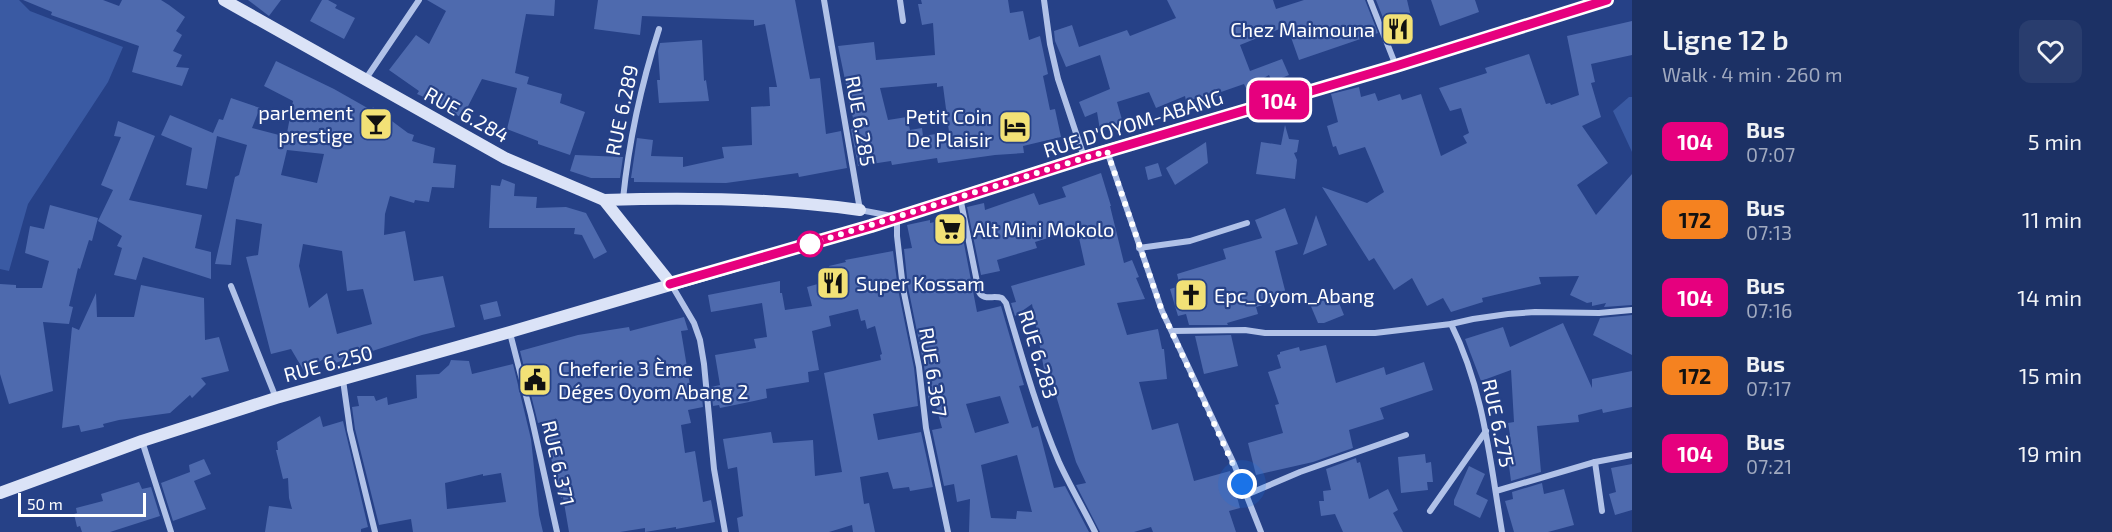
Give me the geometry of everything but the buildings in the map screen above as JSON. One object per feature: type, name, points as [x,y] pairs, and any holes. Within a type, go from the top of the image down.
[{"type":"main road","name":"RUE 6.284","points":[[224,0],[505,158],[604,200],[670,284]]},
{"type":"main road","name":"RUE D'OYOM-ABANG","points":[[670,284],[793,249],[1084,158],[1396,66],[1607,0]]},
{"type":"main road","points":[[604,200],[695,197],[817,204],[860,210]]},
{"type":"main road","name":"RUE 6.250","points":[[0,493],[141,441],[276,398],[670,284]]},
{"type":"street","points":[[365,81],[419,0]]},
{"type":"street","name":"RUE 6.285","points":[[824,0],[860,210]]},
{"type":"street","points":[[900,0],[903,21]]},
{"type":"street","points":[[1044,0],[1050,44],[1084,158]]},
{"type":"street","points":[[1370,0],[1396,66]]},
{"type":"street","name":"RUE 6.289","points":[[622,199],[628,152],[639,97],[658,29]]},
{"type":"street","points":[[1107,151],[1162,311],[1262,532]]},
{"type":"street","name":"RUE 6.283","points":[[960,197],[979,292],[986,298],[996,296],[1002,298],[1006,303],[1022,360],[1059,462],[1095,532]]},
{"type":"street","points":[[860,210],[897,217]]},
{"type":"street","name":"RUE 6.367","points":[[897,217],[903,288],[919,368],[926,428],[948,532]]},
{"type":"street","points":[[1139,248],[1190,241],[1247,223]]},
{"type":"street","points":[[670,284],[688,311],[700,340],[714,469],[725,532]]},
{"type":"street","points":[[231,286],[276,398]]},
{"type":"street","points":[[1173,331],[1375,333],[1451,324],[1508,314],[1599,313],[1632,310]]},
{"type":"street","name":"RUE 6.275","points":[[1451,324],[1467,362],[1486,430],[1502,532]]},
{"type":"street","name":"RUE 6.371","points":[[510,332],[557,532]]},
{"type":"street","points":[[343,380],[350,430],[375,532]]},
{"type":"street","points":[[1430,511],[1486,430]]},
{"type":"street","points":[[1246,495],[1300,472],[1406,435]]},
{"type":"street","points":[[141,441],[171,532]]},
{"type":"street","points":[[1496,491],[1595,462],[1632,455]]},
{"type":"street","points":[[1595,462],[1602,511]]},
{"type":"shaded area","points":[[0,0],[19,0],[30,11],[123,47],[108,82],[28,204],[9,271],[0,269]]},
{"type":"shaded area","points":[[1632,97],[1632,152],[1613,111]]},
{"type":"bus line","name":"104","points":[[670,284],[871,226],[1084,158],[1396,66],[1607,0]]},
{"type":"place","name":"Chez Maimouna","points":[[1398,29]]},
{"type":"place","name":"parlement prestige","points":[[376,124]]},
{"type":"place","name":"Petit Coin De Plaisir","points":[[1015,127]]},
{"type":"place","name":"Alt Mini Mokolo","points":[[950,229]]},
{"type":"place","name":"Super Kossam","points":[[833,283]]},
{"type":"place","name":"Epc_Oyom_Abang","points":[[1191,295]]},
{"type":"place","name":"Cheferie 3 Ème Déges Oyom Abang 2","points":[[535,380]]},
{"type":"route","points":[[810,244],[1107,151],[1147,273],[1162,311],[1242,484]]}]
